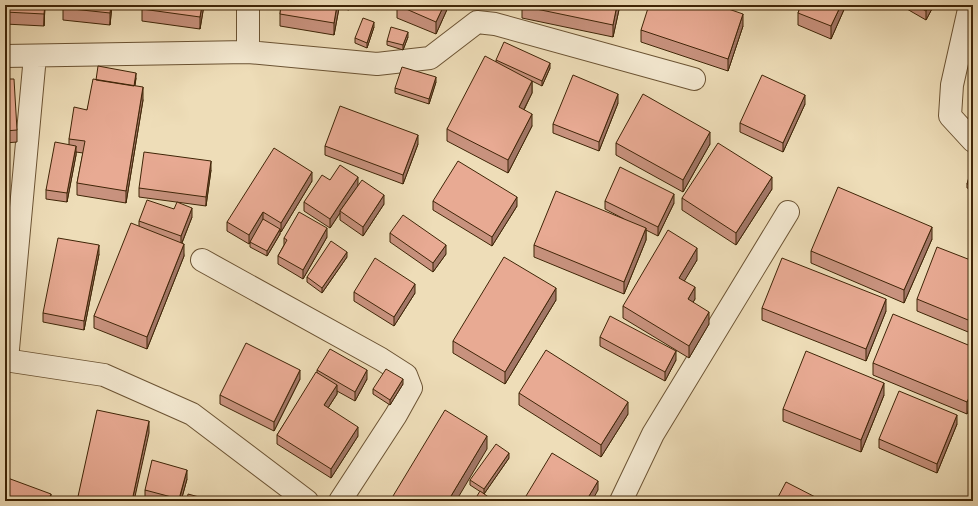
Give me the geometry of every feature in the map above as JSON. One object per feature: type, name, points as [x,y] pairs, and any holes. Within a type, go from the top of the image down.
[{"type":"street","points":[[248,5],[248,52]]},
{"type":"street","points":[[970,5],[952,84],[950,116],[973,141]]},
{"type":"street","points":[[5,56],[248,52],[377,64],[430,58],[477,22],[495,24],[694,79]]},
{"type":"street","points":[[36,56],[6,360],[104,375],[192,414],[307,501]]},
{"type":"street","points":[[621,501],[653,434],[788,212]]},
{"type":"street","points":[[202,260],[381,359],[406,375],[412,388],[340,501]]},
{"type":"building","points":[[5,5],[45,5],[44,14],[5,12]]},
{"type":"building","points":[[63,5],[111,5],[110,13],[63,8]]},
{"type":"building","points":[[142,5],[202,5],[200,17],[142,9]]},
{"type":"building","points":[[281,5],[337,5],[334,23],[280,14]]},
{"type":"building","points":[[397,5],[444,5],[436,22]]},
{"type":"building","points":[[522,5],[617,5],[613,25]]},
{"type":"building","points":[[649,5],[717,5],[743,14],[728,59],[641,30]]},
{"type":"building","points":[[801,5],[841,5],[831,26],[798,13]]},
{"type":"building","points":[[915,5],[929,5],[926,11]]},
{"type":"building","points":[[363,18],[374,22],[367,43],[355,38]]},
{"type":"building","points":[[391,27],[408,32],[403,45],[387,41]]},
{"type":"building","points":[[504,42],[550,63],[542,81],[496,60]]},
{"type":"building","points":[[485,56],[532,81],[519,107],[532,114],[508,160],[447,129]]},
{"type":"building","points":[[98,66],[136,73],[134,86],[96,80]]},
{"type":"building","points":[[402,67],[436,77],[429,99],[395,88]]},
{"type":"building","points":[[573,75],[618,94],[599,142],[553,124]]},
{"type":"building","points":[[762,75],[805,95],[783,143],[740,123]]},
{"type":"building","points":[[5,79],[14,79],[17,130],[5,131]]},
{"type":"building","points":[[93,79],[143,87],[126,191],[77,183],[85,141],[69,139],[74,107],[87,110]]},
{"type":"building","points":[[643,94],[710,132],[683,180],[616,143]]},
{"type":"building","points":[[340,106],[418,135],[403,175],[325,146]]},
{"type":"building","points":[[55,142],[76,146],[67,193],[46,190]]},
{"type":"building","points":[[718,143],[772,177],[736,233],[682,198]]},
{"type":"building","points":[[274,148],[312,172],[281,223],[263,212],[249,235],[227,222]]},
{"type":"building","points":[[144,152],[211,161],[206,197],[139,188]]},
{"type":"building","points":[[458,161],[517,197],[492,237],[433,201]]},
{"type":"building","points":[[340,165],[358,177],[330,219],[304,202],[322,175],[330,180]]},
{"type":"building","points":[[972,166],[973,167],[973,185],[967,184]]},
{"type":"building","points":[[620,167],[674,194],[658,227],[605,201]]},
{"type":"building","points":[[362,180],[384,195],[363,227],[340,211]]},
{"type":"building","points":[[838,187],[932,227],[904,290],[811,251]]},
{"type":"building","points":[[556,191],[646,228],[624,282],[534,245]]},
{"type":"building","points":[[147,200],[174,209],[177,202],[192,208],[181,236],[139,221]]},
{"type":"building","points":[[299,212],[327,228],[303,270],[278,256],[287,240],[284,238]]},
{"type":"building","points":[[403,215],[446,245],[433,263],[390,233]]},
{"type":"building","points":[[263,219],[280,229],[267,251],[250,242]]},
{"type":"building","points":[[131,223],[184,244],[147,337],[94,316]]},
{"type":"building","points":[[668,230],[697,248],[679,278],[695,287],[688,299],[709,312],[689,346],[623,306]]},
{"type":"building","points":[[58,238],[99,245],[84,321],[43,313]]},
{"type":"building","points":[[331,241],[347,252],[322,288],[307,277]]},
{"type":"building","points":[[937,247],[973,261],[973,322],[917,299]]},
{"type":"building","points":[[504,257],[556,288],[505,372],[453,341]]},
{"type":"building","points":[[375,258],[415,284],[394,317],[354,292]]},
{"type":"building","points":[[782,258],[886,299],[866,349],[762,308]]},
{"type":"building","points":[[893,314],[973,347],[973,388],[967,402],[873,363]]},
{"type":"building","points":[[610,316],[676,351],[665,372],[600,337]]},
{"type":"building","points":[[246,343],[300,370],[274,422],[220,395]]},
{"type":"building","points":[[330,349],[367,370],[355,392],[317,370]]},
{"type":"building","points":[[546,350],[628,402],[601,445],[519,393]]},
{"type":"building","points":[[806,351],[884,383],[861,440],[783,409]]},
{"type":"building","points":[[386,369],[403,379],[390,400],[373,389]]},
{"type":"building","points":[[316,372],[337,385],[324,405],[358,427],[331,469],[277,435]]},
{"type":"building","points":[[899,391],[957,415],[937,464],[879,439]]},
{"type":"building","points":[[97,410],[149,421],[132,501],[77,501]]},
{"type":"building","points":[[445,410],[487,436],[448,501],[390,501]]},
{"type":"building","points":[[496,444],[509,453],[484,489],[470,480]]},
{"type":"building","points":[[552,453],[598,481],[586,501],[523,501]]},
{"type":"building","points":[[152,460],[187,470],[179,499],[145,490]]},
{"type":"building","points":[[5,477],[51,494],[48,501],[5,501]]},
{"type":"building","points":[[786,482],[823,501],[776,501]]},
{"type":"building","points":[[480,491],[494,501],[474,501]]},
{"type":"building","points":[[188,494],[210,500],[210,501],[187,501]]}]
